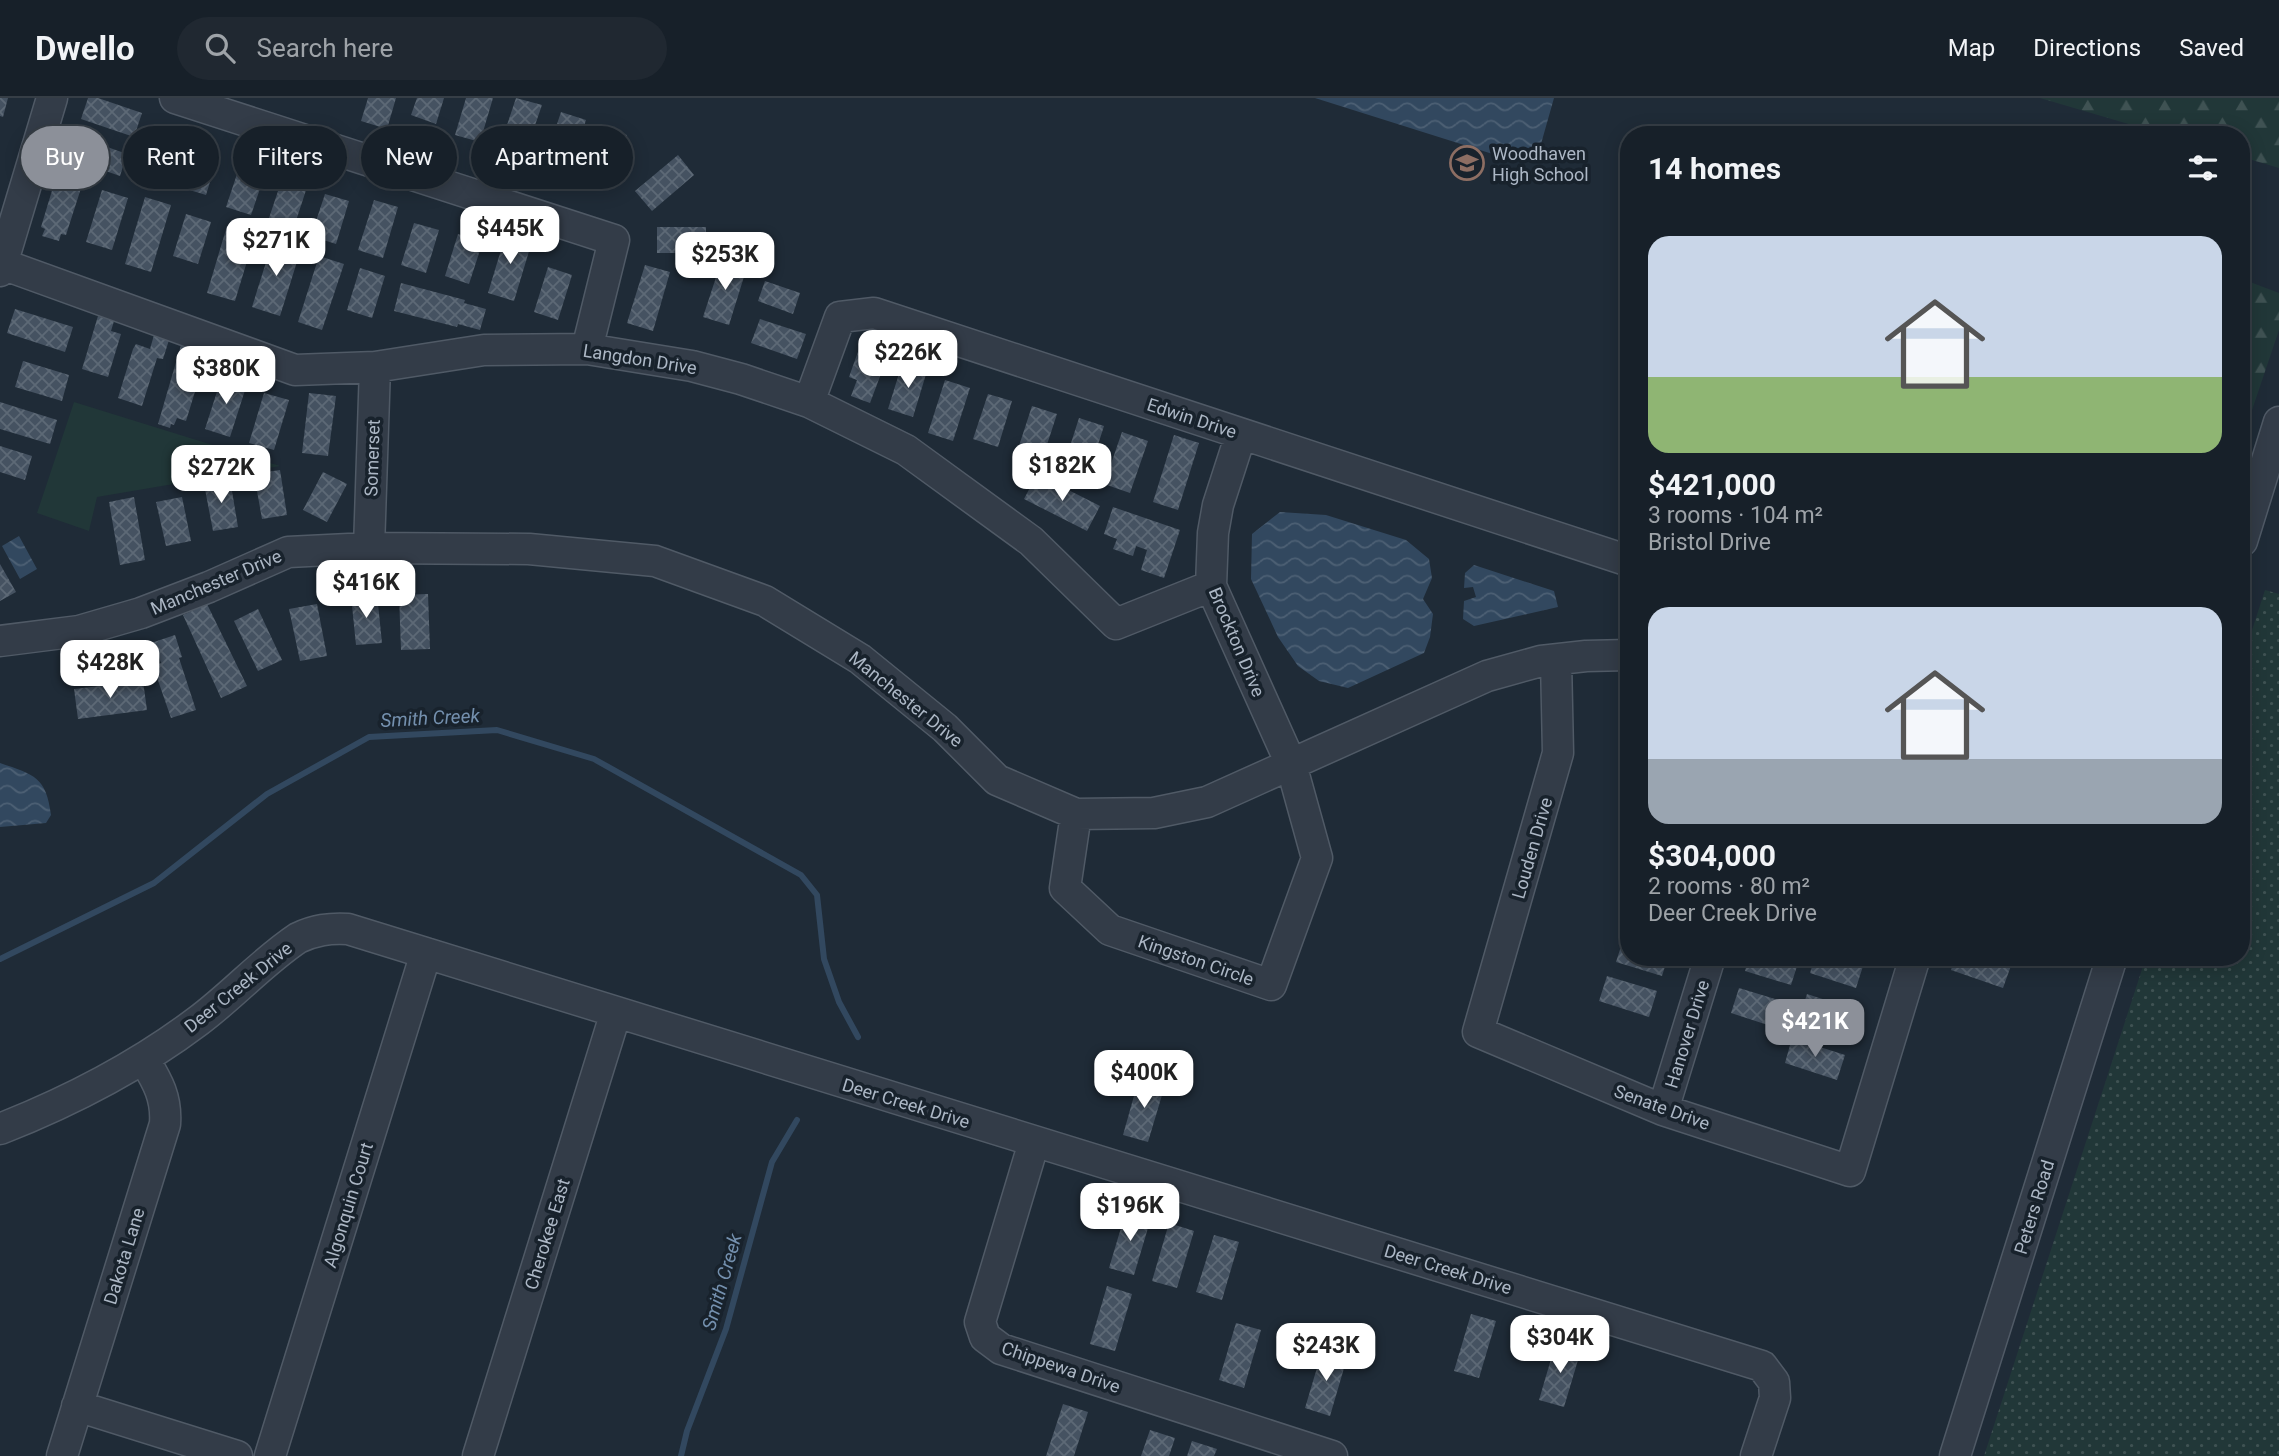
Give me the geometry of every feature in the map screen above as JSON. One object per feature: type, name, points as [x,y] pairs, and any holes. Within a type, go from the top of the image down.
[{"type":"street","points":[[1,267],[52,98]]},
{"type":"street","points":[[175,98],[614,240],[587,349]]},
{"type":"street","name":"Langdon Drive","points":[[1,267],[295,370],[375,368],[484,350],[587,349],[692,366],[809,402],[906,450],[1031,541],[1116,624],[1211,586]]},
{"type":"street","name":"Edwin Drive","points":[[809,402],[840,317],[874,313],[1620,558]]},
{"type":"street","name":"Somerset","points":[[369,548],[375,368]]},
{"type":"street","points":[[2250,515],[2279,422]]},
{"type":"street","name":"Brockton Drive","points":[[1241,434],[1218,505],[1213,533],[1211,586],[1292,764]]},
{"type":"street","name":"Manchester Drive","points":[[0,641],[79,631],[141,613],[288,552],[369,548],[529,549],[655,561],[765,601],[860,659],[946,728],[997,780],[1076,814],[1154,813],[1207,802],[1487,676],[1520,666],[1556,660],[1620,656]]},
{"type":"street","name":"Louden Drive","points":[[1478,1032],[1558,753],[1556,660]]},
{"type":"street","name":"Kingston Circle","points":[[1076,814],[1065,888],[1110,930],[1271,985],[1317,858],[1292,764]]},
{"type":"street","name":"Deer Creek Drive","points":[[0,1129],[46,1111],[144,1059],[202,1018],[288,944],[311,932],[331,928],[348,929],[1762,1366],[1774,1382],[1774,1398],[1756,1456]]},
{"type":"street","name":"Algonquin Court","points":[[270,1456],[426,953]]},
{"type":"street","name":"Hanover Drive","points":[[1663,1110],[1707,966]]},
{"type":"street","name":"Senate Drive","points":[[1478,1032],[1663,1110],[1850,1171],[1912,966]]},
{"type":"street","name":"Peters Road","points":[[1955,1456],[2109,966]]},
{"type":"street","name":"Cherokee East","points":[[478,1456],[616,1012]]},
{"type":"street","name":"Dakota Lane","points":[[62,1456],[165,1124],[163,1094],[144,1059]]},
{"type":"street","name":"Chippewa Drive","points":[[1034,1142],[981,1322],[985,1337],[1001,1349],[1332,1456]]},
{"type":"street","points":[[78,1406],[237,1456]]},
{"type":"green space","points":[[2040,98],[2279,98],[2279,168],[2250,159],[2250,126],[2135,126]]},
{"type":"green space","points":[[2250,282],[2279,293],[2279,330],[2250,411]]},
{"type":"green space","points":[[74,402],[280,466],[97,497],[89,531],[37,513]]},
{"type":"green space","points":[[2265,590],[2279,594],[2279,1456],[1984,1456],[2143,966],[2250,966],[2250,636]]},
{"type":"water","points":[[1315,98],[1554,98],[1539,151],[1534,158],[1518,162]]},
{"type":"water","points":[[1280,512],[1326,515],[1406,540],[1429,559],[1432,578],[1423,599],[1433,614],[1430,637],[1424,653],[1348,688],[1319,681],[1298,666],[1278,637],[1251,579],[1252,534]]},
{"type":"water","points":[[19,536],[37,569],[20,579],[2,546]]},
{"type":"water","points":[[1474,565],[1554,591],[1558,607],[1474,626],[1463,619],[1464,601],[1476,597],[1473,587],[1464,588],[1465,573]]},
{"type":"water","points":[[0,763],[30,775],[42,785],[51,815],[46,823],[0,827]]},
{"type":"building","points":[[0,98],[8,98],[3,117],[0,116]]},
{"type":"building","points":[[88,98],[98,98],[142,113],[138,126],[123,126],[123,133],[109,129],[109,126],[81,119]]},
{"type":"building","points":[[368,98],[396,98],[388,126],[361,121]]},
{"type":"building","points":[[417,98],[444,98],[436,124],[411,115]]},
{"type":"building","points":[[466,98],[493,98],[485,126],[471,126],[471,139],[457,136]]},
{"type":"building","points":[[516,98],[542,105],[535,126],[507,126]]},
{"type":"building","points":[[561,112],[586,120],[584,126],[556,126]]},
{"type":"building","points":[[109,148],[123,153],[120,176],[109,172]]},
{"type":"building","points":[[678,155],[694,175],[652,211],[635,191]]},
{"type":"building","points":[[233,186],[233,189],[260,189],[251,215],[226,207]]},
{"type":"building","points":[[52,189],[81,189],[66,235],[61,234],[59,241],[42,236],[45,229],[41,227]]},
{"type":"building","points":[[186,189],[208,189],[206,195]]},
{"type":"building","points":[[279,189],[306,189],[293,230],[268,221]]},
{"type":"building","points":[[102,190],[128,198],[112,250],[86,242]]},
{"type":"building","points":[[325,194],[349,201],[336,244],[311,236]]},
{"type":"building","points":[[145,197],[171,205],[151,272],[125,264]]},
{"type":"building","points":[[374,200],[398,207],[383,258],[358,250]]},
{"type":"building","points":[[186,214],[211,222],[198,264],[173,256]]},
{"type":"building","points":[[414,223],[439,230],[426,273],[401,265]]},
{"type":"building","points":[[227,226],[255,235],[235,301],[207,293]]},
{"type":"building","points":[[657,227],[706,227],[706,253],[657,253]]},
{"type":"building","points":[[507,230],[533,238],[514,301],[488,293]]},
{"type":"building","points":[[458,234],[483,241],[469,284],[445,276]]},
{"type":"building","points":[[273,240],[301,249],[280,316],[252,307]]},
{"type":"building","points":[[319,256],[344,264],[322,330],[298,322]]},
{"type":"building","points":[[722,259],[747,267],[729,325],[703,317]]},
{"type":"building","points":[[645,265],[670,272],[653,331],[627,323]]},
{"type":"building","points":[[548,267],[572,275],[558,320],[534,312]]},
{"type":"building","points":[[360,268],[385,276],[372,318],[347,310]]},
{"type":"building","points":[[765,281],[800,293],[793,314],[758,301]]},
{"type":"building","points":[[401,283],[465,300],[464,303],[486,309],[480,330],[394,311]]},
{"type":"building","points":[[15,309],[73,327],[65,352],[7,333]]},
{"type":"building","points":[[98,316],[114,321],[111,331],[121,334],[108,377],[82,369]]},
{"type":"building","points":[[760,319],[806,334],[797,359],[751,343]]},
{"type":"building","points":[[865,332],[893,342],[870,403],[851,396],[857,380],[849,377]]},
{"type":"building","points":[[154,335],[169,340],[163,359],[157,358],[142,406],[118,398],[133,349],[136,344],[150,349]]},
{"type":"building","points":[[183,338],[209,346],[186,421],[177,418],[170,428],[158,424]]},
{"type":"building","points":[[23,361],[69,375],[62,401],[15,387]]},
{"type":"building","points":[[902,364],[927,371],[913,417],[888,409]]},
{"type":"building","points":[[222,376],[247,384],[230,437],[205,429]]},
{"type":"building","points":[[945,380],[970,388],[953,441],[928,433]]},
{"type":"building","points":[[264,393],[289,400],[274,450],[249,443]]},
{"type":"building","points":[[309,393],[336,396],[328,456],[302,453]]},
{"type":"building","points":[[988,394],[1012,401],[998,447],[973,439]]},
{"type":"building","points":[[0,402],[57,420],[50,444],[0,429]]},
{"type":"building","points":[[1032,406],[1057,414],[1041,463],[1016,455]]},
{"type":"building","points":[[1079,418],[1104,426],[1087,479],[1062,471]]},
{"type":"building","points":[[1122,432],[1148,441],[1130,493],[1104,484]]},
{"type":"building","points":[[1174,435],[1199,443],[1178,510],[1153,502]]},
{"type":"building","points":[[0,446],[32,456],[25,480],[0,472]]},
{"type":"building","points":[[280,470],[287,515],[262,519],[254,474]]},
{"type":"building","points":[[323,472],[347,484],[327,522],[303,510]]},
{"type":"building","points":[[1037,474],[1100,506],[1087,531],[1024,499]]},
{"type":"building","points":[[230,479],[238,527],[213,531],[204,484]]},
{"type":"building","points":[[134,497],[145,560],[120,565],[109,502]]},
{"type":"building","points":[[182,497],[191,541],[166,546],[156,502]]},
{"type":"building","points":[[1113,507],[1180,530],[1164,578],[1141,570],[1147,550],[1136,546],[1133,556],[1113,549],[1117,539],[1104,534]]},
{"type":"building","points":[[0,564],[16,592],[0,601]]},
{"type":"building","points":[[377,594],[382,643],[356,645],[351,596]]},
{"type":"building","points":[[428,594],[430,649],[401,650],[399,595]]},
{"type":"building","points":[[207,604],[247,686],[221,698],[183,615]]},
{"type":"building","points":[[317,604],[327,656],[300,661],[289,609]]},
{"type":"building","points":[[258,609],[282,660],[258,671],[234,621]]},
{"type":"building","points":[[175,635],[182,657],[179,658],[196,710],[171,718],[153,666],[161,663],[154,642]]},
{"type":"building","points":[[143,681],[147,710],[78,719],[74,689]]},
{"type":"building","points":[[1629,966],[1665,966],[1662,976]]},
{"type":"building","points":[[1746,966],[1797,966],[1791,985],[1745,971]]},
{"type":"building","points":[[1812,966],[1863,966],[1856,988],[1810,973]]},
{"type":"building","points":[[1952,966],[2011,966],[2003,988],[1951,970]]},
{"type":"building","points":[[1607,976],[1657,991],[1649,1017],[1599,1001]]},
{"type":"building","points":[[1739,988],[1785,1002],[1777,1028],[1731,1013]]},
{"type":"building","points":[[1807,994],[1860,1011],[1852,1036],[1799,1019]]},
{"type":"building","points":[[1792,1038],[1845,1055],[1837,1080],[1785,1063]]},
{"type":"building","points":[[1139,1078],[1165,1085],[1148,1142],[1123,1135]]},
{"type":"building","points":[[1126,1211],[1151,1218],[1134,1275],[1109,1268]]},
{"type":"building","points":[[1169,1223],[1194,1231],[1177,1288],[1152,1281]]},
{"type":"building","points":[[1214,1235],[1239,1242],[1222,1300],[1196,1292]]},
{"type":"building","points":[[1107,1286],[1132,1294],[1115,1351],[1090,1344]]},
{"type":"building","points":[[1471,1314],[1496,1321],[1479,1378],[1454,1371]]},
{"type":"building","points":[[1236,1323],[1261,1330],[1244,1388],[1219,1380]]},
{"type":"building","points":[[1556,1342],[1581,1350],[1564,1407],[1539,1400]]},
{"type":"building","points":[[1322,1351],[1347,1358],[1330,1416],[1305,1408]]},
{"type":"building","points":[[1063,1404],[1088,1412],[1074,1456],[1046,1456]]},
{"type":"building","points":[[1150,1430],[1175,1438],[1169,1456],[1141,1456]]},
{"type":"building","points":[[1192,1441],[1217,1449],[1214,1456],[1187,1456]]},
{"type":"waterway","name":"Smith Creek","points":[[0,959],[154,883],[267,794],[369,737],[497,730],[594,759],[801,875],[817,895],[824,959],[839,1002],[858,1037]]},
{"type":"waterway","name":"Smith Creek","points":[[681,1456],[687,1431],[726,1329],[772,1162],[797,1120]]},
{"type":"place","name":"Woodhaven High School","points":[[1467,163]]}]
